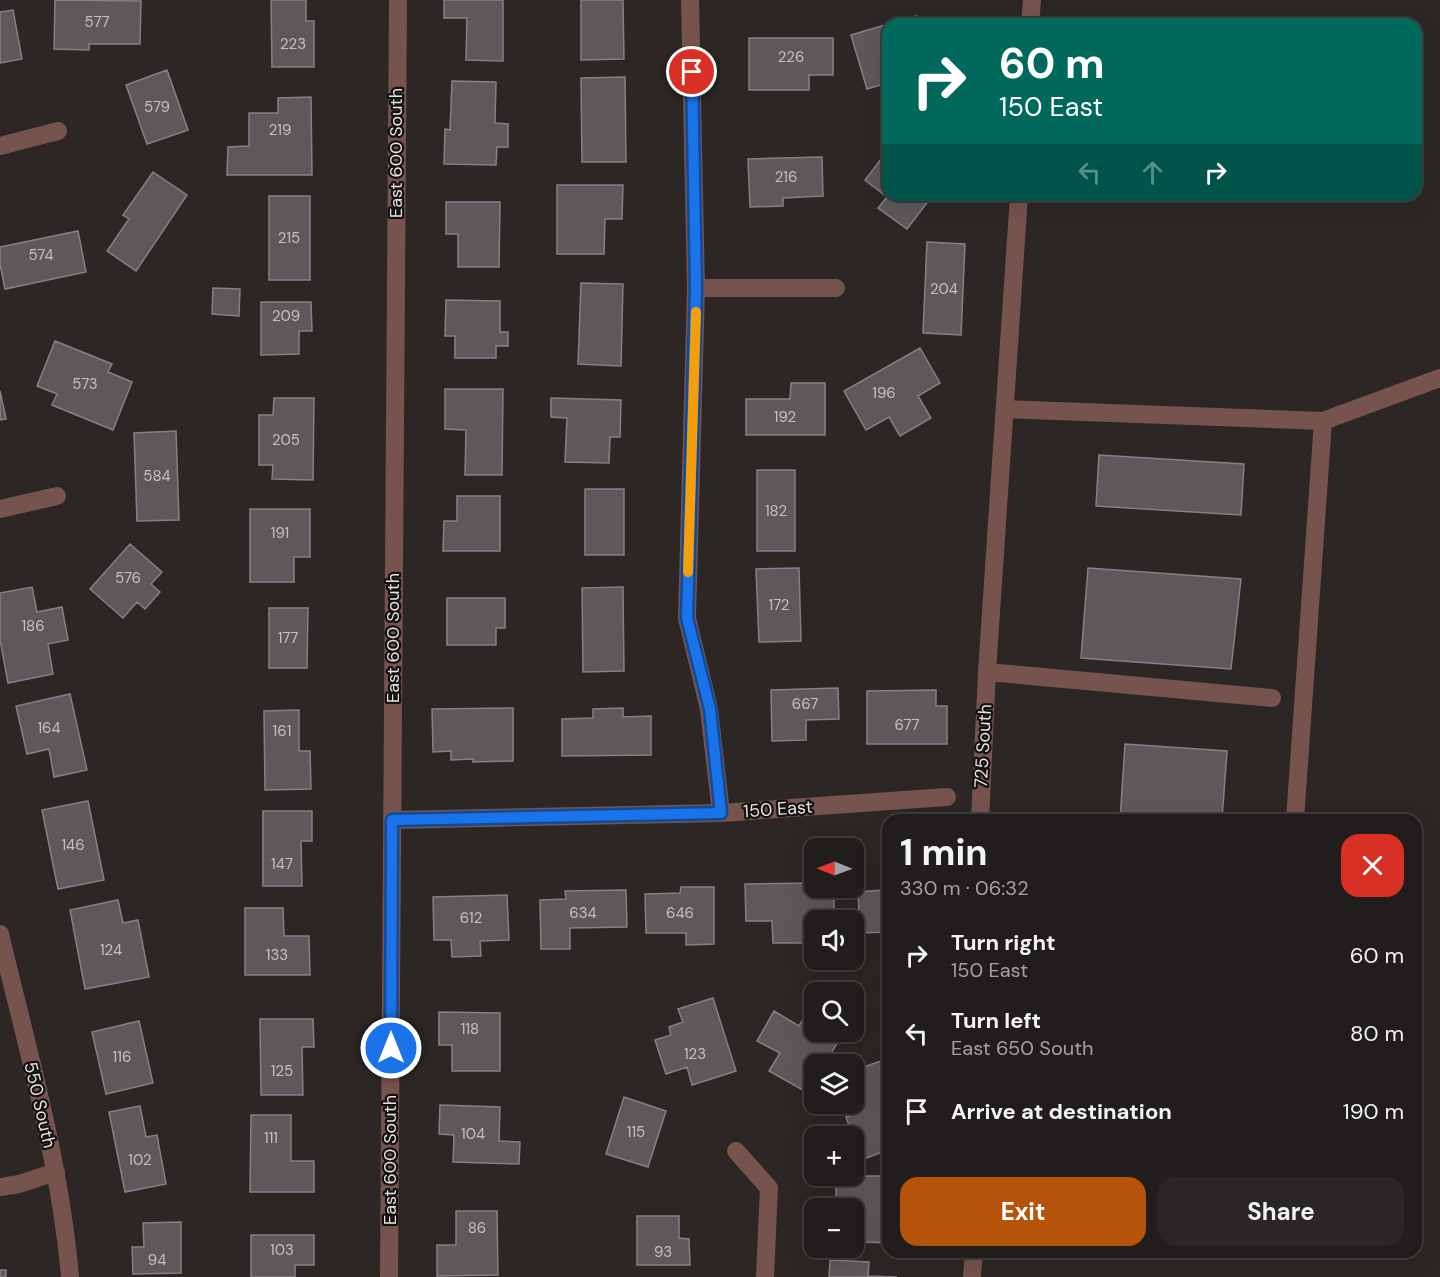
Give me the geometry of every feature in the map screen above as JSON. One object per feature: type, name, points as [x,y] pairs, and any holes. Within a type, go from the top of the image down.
[{"type":"street","name":"East 600 South","points":[[389,1277],[398,0]]},
{"type":"street","points":[[690,0],[696,288],[687,618],[710,709],[721,813]]},
{"type":"street","points":[[1030,18],[1032,0]]},
{"type":"street","points":[[0,146],[58,131]]},
{"type":"street","name":"725 South","points":[[980,814],[987,672],[1019,201]]},
{"type":"street","points":[[696,288],[836,288]]},
{"type":"street","points":[[1005,409],[1323,421],[1440,378]]},
{"type":"street","points":[[1295,814],[1323,421]]},
{"type":"street","points":[[0,509],[57,496]]},
{"type":"street","points":[[987,672],[1272,698]]},
{"type":"street","name":"150 East","points":[[392,820],[721,813],[947,797]]},
{"type":"street","name":"550 South","points":[[0,934],[56,1172],[66,1228],[70,1277]]},
{"type":"street","points":[[736,1151],[769,1188],[765,1277]]},
{"type":"street","points":[[0,1187],[19,1184],[56,1172]]},
{"type":"street","points":[[972,1277],[974,1258]]},
{"type":"building","points":[[55,0],[141,1],[140,44],[89,44],[89,50],[54,49]]},
{"type":"building","points":[[271,0],[306,0],[306,21],[314,21],[314,67],[272,67]]},
{"type":"building","points":[[444,0],[503,0],[503,61],[466,60],[467,18],[444,18]]},
{"type":"building","points":[[581,0],[623,0],[624,59],[581,60]]},
{"type":"building","points":[[13,10],[22,59],[0,63],[0,12]]},
{"type":"building","points":[[882,26],[882,85],[867,89],[851,35]]},
{"type":"building","points":[[749,38],[833,38],[833,75],[809,75],[809,90],[749,90]]},
{"type":"building","points":[[167,70],[188,130],[147,144],[126,85]]},
{"type":"building","points":[[625,77],[626,162],[582,162],[581,78]]},
{"type":"building","points":[[452,81],[496,82],[495,123],[508,124],[508,147],[497,147],[496,165],[444,164],[445,129],[450,130]]},
{"type":"building","points":[[311,97],[312,175],[227,175],[228,147],[249,146],[249,113],[278,113],[278,98]]},
{"type":"building","points":[[822,157],[823,196],[783,198],[783,206],[750,207],[748,159]]},
{"type":"building","points":[[882,158],[882,193],[865,180]]},
{"type":"building","points":[[153,172],[187,195],[136,271],[107,251],[129,219],[123,215]]},
{"type":"building","points":[[557,185],[623,185],[622,219],[605,219],[604,254],[557,254]]},
{"type":"building","points":[[269,196],[310,196],[310,280],[269,280]]},
{"type":"building","points":[[884,201],[928,201],[907,229],[878,208]]},
{"type":"building","points":[[446,202],[500,202],[499,267],[458,267],[458,234],[446,234]]},
{"type":"building","points":[[78,231],[86,272],[5,289],[0,264],[0,247]]},
{"type":"building","points":[[927,242],[965,244],[961,335],[923,333]]},
{"type":"building","points":[[581,283],[623,284],[621,366],[578,364]]},
{"type":"building","points":[[213,288],[240,289],[239,316],[212,314]]},
{"type":"building","points":[[446,300],[500,301],[500,332],[508,332],[508,346],[496,346],[496,358],[455,358],[455,336],[445,336]]},
{"type":"building","points":[[261,302],[311,302],[312,331],[299,331],[299,354],[261,355]]},
{"type":"building","points":[[55,341],[112,364],[108,372],[132,382],[113,430],[52,405],[57,394],[37,386]]},
{"type":"building","points":[[920,348],[940,383],[918,396],[931,418],[900,436],[889,417],[866,430],[844,391]]},
{"type":"building","points":[[791,383],[825,383],[825,435],[746,435],[746,399],[790,399]]},
{"type":"building","points":[[445,389],[503,389],[502,475],[465,475],[466,430],[445,429]]},
{"type":"building","points":[[0,391],[6,419],[0,420]]},
{"type":"building","points":[[274,398],[314,398],[313,480],[272,479],[273,465],[259,465],[259,415],[273,415]]},
{"type":"building","points":[[551,398],[621,400],[620,437],[610,437],[609,463],[565,462],[567,418],[551,417]]},
{"type":"building","points":[[176,431],[179,520],[137,521],[134,433]]},
{"type":"building","points":[[1099,455],[1244,464],[1241,515],[1096,506]]},
{"type":"building","points":[[757,470],[795,470],[795,551],[757,551]]},
{"type":"building","points":[[585,489],[624,489],[624,555],[585,555]]},
{"type":"building","points":[[457,496],[500,496],[500,551],[443,551],[444,521],[457,521]]},
{"type":"building","points":[[250,509],[310,509],[310,557],[294,557],[294,582],[250,582]]},
{"type":"building","points":[[130,544],[162,572],[151,584],[160,592],[145,609],[137,602],[123,618],[90,589]]},
{"type":"building","points":[[799,568],[801,641],[759,642],[756,569]]},
{"type":"building","points":[[1088,568],[1241,579],[1231,669],[1081,658]]},
{"type":"building","points":[[32,587],[37,612],[62,607],[68,640],[48,644],[53,674],[8,683],[0,640],[0,593]]},
{"type":"building","points":[[623,587],[624,671],[583,672],[582,588]]},
{"type":"building","points":[[447,598],[505,598],[505,628],[496,628],[496,645],[447,645]]},
{"type":"building","points":[[269,608],[308,608],[307,668],[269,668]]},
{"type":"building","points":[[838,688],[839,719],[806,720],[806,740],[772,741],[771,690]]},
{"type":"building","points":[[936,690],[936,706],[947,706],[947,744],[867,744],[867,691]]},
{"type":"building","points":[[70,694],[87,770],[54,777],[49,749],[27,754],[16,706]]},
{"type":"building","points":[[513,708],[513,761],[451,760],[451,751],[433,752],[432,709]]},
{"type":"building","points":[[623,708],[623,717],[651,716],[651,755],[562,756],[562,719],[593,718],[593,709]]},
{"type":"building","points":[[299,710],[299,751],[310,751],[311,789],[265,790],[264,711]]},
{"type":"building","points":[[1125,744],[1227,751],[1222,814],[1120,814]]},
{"type":"building","points":[[88,801],[104,880],[58,889],[42,810]]},
{"type":"building","points":[[263,811],[312,811],[312,841],[301,841],[302,886],[263,886]]},
{"type":"building","points":[[804,883],[804,898],[834,898],[834,910],[804,910],[804,943],[773,943],[772,921],[746,921],[745,884]]},
{"type":"building","points":[[681,887],[714,887],[714,944],[686,945],[686,933],[646,933],[645,894],[680,893]]},
{"type":"building","points":[[626,890],[627,927],[570,928],[570,949],[541,949],[540,900],[566,899],[565,891]]},
{"type":"building","points":[[882,890],[882,932],[864,933],[864,910],[859,910],[858,898],[864,898],[864,892]]},
{"type":"building","points":[[507,895],[509,940],[480,941],[481,956],[452,957],[451,940],[434,940],[433,897]]},
{"type":"building","points":[[118,900],[123,923],[138,920],[149,977],[85,989],[70,910]]},
{"type":"building","points":[[245,908],[283,908],[284,936],[309,936],[310,975],[245,975]]},
{"type":"building","points":[[713,998],[736,1071],[692,1085],[687,1067],[666,1074],[655,1040],[671,1035],[669,1027],[683,1022],[678,1009]]},
{"type":"building","points":[[774,1011],[799,1026],[804,1017],[804,1042],[838,1042],[831,1054],[804,1054],[804,1091],[769,1071],[780,1053],[757,1041]]},
{"type":"building","points":[[439,1012],[500,1013],[500,1071],[452,1071],[452,1045],[439,1045]]},
{"type":"building","points":[[260,1019],[313,1019],[314,1047],[302,1047],[303,1095],[261,1095]]},
{"type":"building","points":[[139,1021],[153,1083],[106,1094],[92,1032]]},
{"type":"building","points":[[882,1061],[882,1152],[864,1159],[864,1126],[849,1126],[846,1117],[864,1114],[864,1067]]},
{"type":"building","points":[[624,1097],[666,1111],[648,1167],[606,1154]]},
{"type":"building","points":[[440,1105],[500,1107],[499,1141],[520,1142],[519,1164],[453,1162],[454,1135],[439,1134]]},
{"type":"building","points":[[140,1106],[146,1137],[157,1135],[166,1184],[125,1192],[109,1112]]},
{"type":"building","points":[[251,1115],[291,1115],[291,1161],[314,1161],[314,1192],[250,1192]]},
{"type":"building","points":[[864,1176],[882,1176],[882,1243],[865,1242],[864,1198],[836,1198],[836,1186],[864,1186]]},
{"type":"building","points":[[456,1211],[497,1211],[498,1275],[437,1276],[437,1245],[456,1245]]},
{"type":"building","points":[[637,1216],[679,1216],[679,1238],[689,1239],[690,1265],[637,1265]]},
{"type":"building","points":[[181,1222],[181,1273],[133,1274],[132,1247],[144,1247],[143,1223]]},
{"type":"building","points":[[251,1235],[314,1235],[314,1265],[295,1265],[295,1277],[251,1277]]},
{"type":"building","points":[[830,1260],[869,1262],[868,1276],[897,1277],[829,1277]]},
{"type":"building","points":[[0,1270],[6,1270],[6,1277],[0,1277]]},
{"type":"slow traffic","points":[[688,572],[696,312]]},
{"type":"route","points":[[391,1048],[392,820],[721,813],[710,709],[687,618],[696,288],[692,72]]}]
